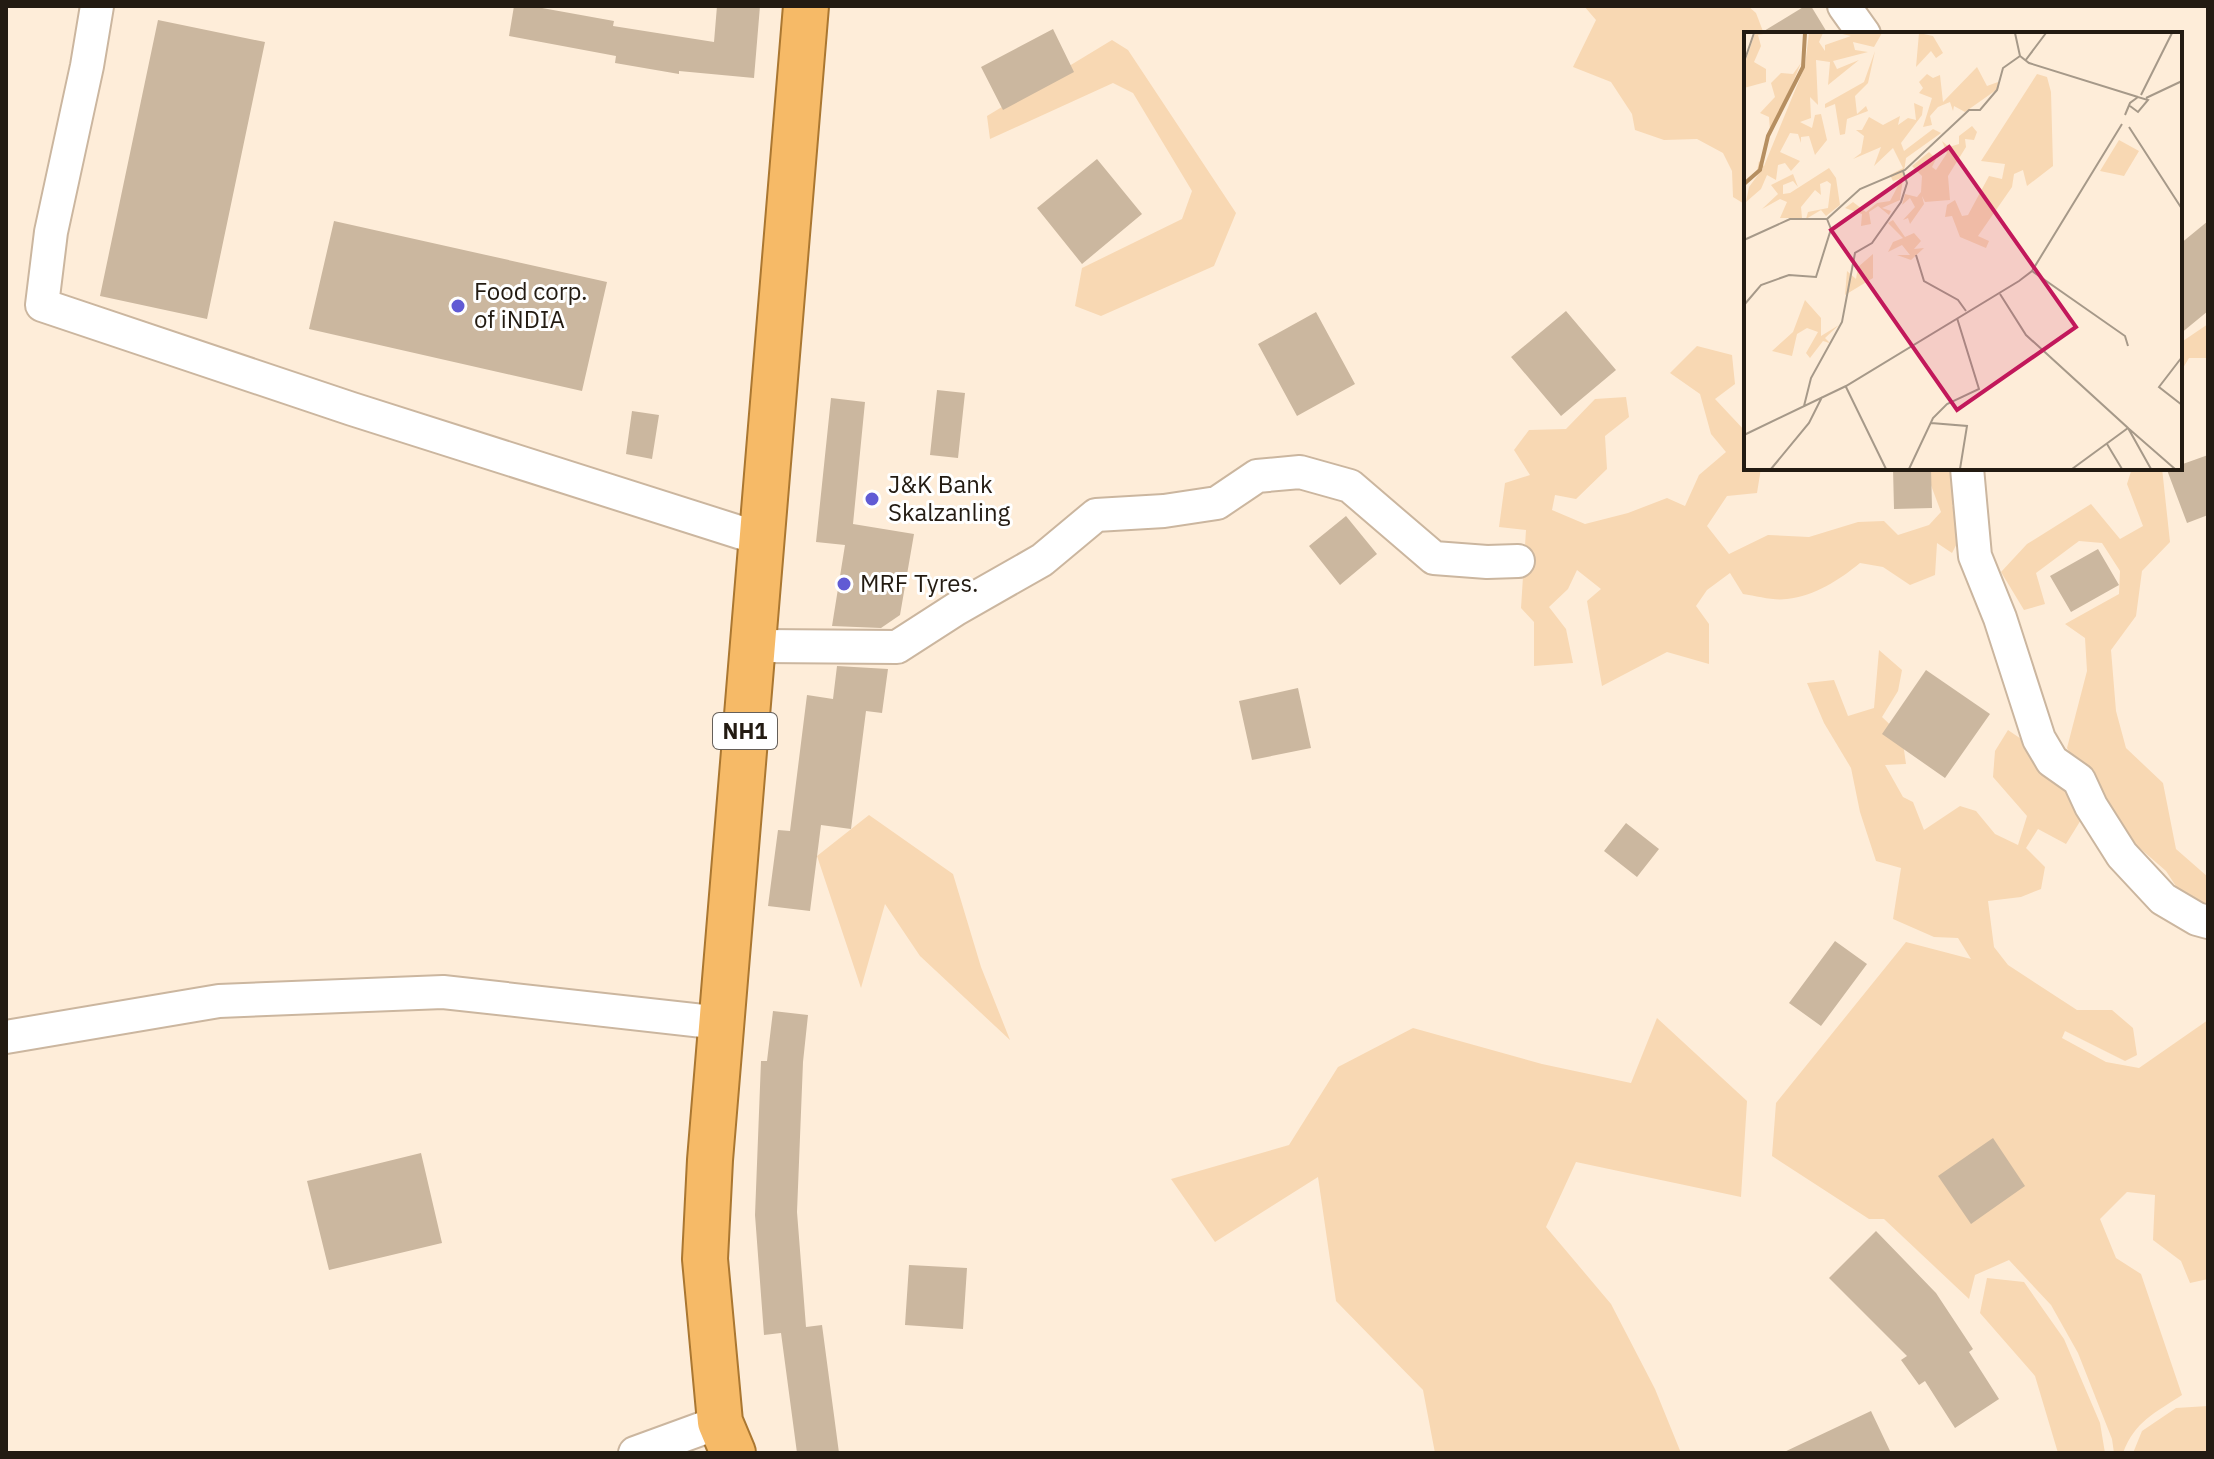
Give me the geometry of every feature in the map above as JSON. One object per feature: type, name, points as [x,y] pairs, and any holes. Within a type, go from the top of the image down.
[{"type":"highway","name":"NH1","points":[[726,1438],[705,1259],[721,1023],[806,6]]},
{"type":"street","points":[[97,6],[51,232],[42,305],[352,409],[761,539]]},
{"type":"street","points":[[1844,6],[1863,32]]},
{"type":"street","points":[[1967,470],[1975,556],[2000,618],[2039,739],[2052,761],[2079,780],[2091,806],[2122,855],[2163,899],[2208,922]]},
{"type":"street","points":[[752,646],[897,647],[1042,560],[1096,515],[1164,511],[1217,503],[1257,476],[1300,472],[1350,486],[1434,558],[1518,561]]},
{"type":"street","points":[[6,1037],[219,1001],[443,992],[721,1023]]},
{"type":"street","points":[[635,1453],[726,1438]]},
{"type":"shaded area","points":[[1584,6],[1748,6],[1756,13],[1763,32],[1744,32],[1744,204],[1733,197],[1732,171],[1723,153],[1697,139],[1664,140],[1635,130],[1632,114],[1611,82],[1573,67],[1596,20]]},
{"type":"shaded area","points":[[1112,40],[1128,50],[1236,213],[1214,266],[1101,316],[1075,306],[1082,268],[1182,219],[1192,191],[1133,93],[1113,83],[990,139],[987,116]]},
{"type":"shaded area","points":[[2208,324],[2208,358],[2189,358],[2182,370],[2182,342]]},
{"type":"shaded area","points":[[1697,346],[1732,355],[1735,384],[1715,399],[1744,430],[1744,470],[1761,470],[1757,493],[1727,496],[1707,526],[1729,554],[1768,535],[1809,537],[1858,522],[1884,521],[1898,535],[1929,525],[1941,512],[1926,472],[1929,470],[1954,470],[1962,503],[1952,505],[1964,530],[1952,553],[1937,543],[1935,575],[1910,585],[1883,567],[1860,563],[1817,591],[1787,599],[1743,594],[1730,573],[1707,590],[1696,606],[1709,624],[1709,664],[1667,652],[1602,686],[1587,601],[1601,589],[1577,570],[1568,589],[1549,607],[1566,629],[1573,663],[1534,666],[1534,622],[1521,608],[1526,530],[1499,527],[1505,483],[1530,475],[1514,450],[1529,430],[1566,429],[1595,399],[1626,397],[1629,417],[1605,436],[1607,469],[1576,499],[1555,495],[1552,510],[1585,524],[1628,513],[1667,498],[1685,506],[1699,475],[1726,452],[1711,434],[1700,394],[1670,373]]},
{"type":"shaded area","points":[[2131,470],[2162,470],[2170,542],[2142,571],[2136,616],[2111,650],[2116,711],[2126,748],[2163,783],[2176,849],[2208,877],[2208,908],[2185,900],[2166,871],[2135,844],[2103,809],[2067,748],[2087,671],[2085,638],[2065,624],[2119,594],[2120,571],[2102,543],[2079,541],[2036,573],[2045,604],[2024,610],[2001,572],[2027,544],[2091,504],[2120,539],[2143,526],[2127,484]]},
{"type":"shaded area","points":[[1879,650],[1902,670],[1898,691],[1882,717],[1902,736],[1906,764],[1885,765],[1903,797],[1913,802],[1924,830],[1960,806],[1976,811],[1995,834],[2018,845],[2027,816],[1993,777],[1995,751],[2008,730],[2030,745],[2084,815],[2066,844],[2038,829],[2026,848],[2045,867],[2041,889],[2021,897],[1988,901],[1994,947],[2008,965],[2077,1010],[2112,1010],[2133,1028],[2137,1055],[2125,1061],[2065,1031],[2062,1038],[2106,1062],[2139,1068],[2208,1020],[2208,1279],[2190,1283],[2181,1261],[2153,1240],[2155,1195],[2127,1192],[2100,1219],[2116,1258],[2141,1274],[2182,1395],[2140,1425],[2123,1453],[2114,1453],[2112,1439],[2078,1353],[2051,1305],[2009,1260],[1975,1275],[1969,1299],[1884,1219],[1869,1219],[1772,1156],[1776,1103],[1906,942],[1971,959],[1958,938],[1934,937],[1893,919],[1901,868],[1876,861],[1860,812],[1851,768],[1824,723],[1807,683],[1834,680],[1848,716],[1874,708]]},
{"type":"shaded area","points":[[869,815],[953,874],[981,967],[1010,1040],[920,956],[885,904],[861,988],[817,856]]},
{"type":"shaded area","points":[[1657,1018],[1747,1101],[1741,1197],[1576,1162],[1546,1227],[1611,1304],[1655,1389],[1681,1453],[1435,1453],[1423,1390],[1336,1301],[1318,1177],[1215,1242],[1171,1179],[1289,1145],[1338,1067],[1413,1028],[1542,1064],[1631,1083]]},
{"type":"shaded area","points":[[1987,1278],[2024,1282],[2064,1339],[2100,1423],[2105,1453],[2058,1453],[2035,1376],[1980,1313]]},
{"type":"shaded area","points":[[2208,1406],[2208,1453],[2133,1453],[2142,1431],[2176,1408]]},
{"type":"building","points":[[514,6],[531,6],[614,21],[613,26],[714,42],[717,6],[760,6],[754,78],[679,71],[679,74],[615,63],[616,56],[509,36]]},
{"type":"building","points":[[1805,6],[1811,6],[1827,32],[1762,32]]},
{"type":"building","points":[[158,20],[265,42],[207,319],[100,296]]},
{"type":"building","points":[[1053,29],[1074,72],[1003,110],[981,67]]},
{"type":"building","points":[[1097,159],[1142,214],[1082,264],[1037,208]]},
{"type":"building","name":"Food corp. of iNDIA","points":[[334,221],[607,282],[582,391],[309,329]]},
{"type":"building","points":[[2208,221],[2208,311],[2182,332],[2182,242]]},
{"type":"building","points":[[1566,311],[1616,370],[1561,416],[1511,357]]},
{"type":"building","points":[[1316,312],[1355,384],[1297,416],[1258,344]]},
{"type":"building","points":[[937,390],[965,393],[958,458],[930,455]]},
{"type":"building","points":[[831,398],[865,402],[853,524],[914,534],[900,615],[881,628],[832,626],[845,545],[816,542]]},
{"type":"building","points":[[632,411],[659,415],[652,459],[626,454]]},
{"type":"building","points":[[2208,455],[2208,515],[2187,523],[2167,470],[2182,470],[2182,464]]},
{"type":"building","points":[[1893,470],[1931,470],[1932,508],[1894,509]]},
{"type":"building","points":[[1346,516],[1377,554],[1340,585],[1309,546]]},
{"type":"building","points":[[2098,549],[2119,585],[2071,612],[2050,576]]},
{"type":"building","points":[[837,666],[888,669],[882,713],[866,711],[851,829],[821,825],[810,911],[768,906],[778,830],[790,831],[807,695],[833,699]]},
{"type":"building","points":[[1926,670],[1990,714],[1945,778],[1882,734]]},
{"type":"building","points":[[1298,688],[1311,748],[1252,760],[1239,701]]},
{"type":"building","points":[[1626,823],[1659,849],[1637,877],[1604,851]]},
{"type":"building","points":[[1835,941],[1867,964],[1821,1026],[1789,1003]]},
{"type":"building","points":[[773,1011],[808,1015],[797,1212],[806,1327],[822,1325],[839,1453],[797,1453],[781,1333],[764,1335],[755,1215],[761,1061],[767,1061]]},
{"type":"building","points":[[1993,1138],[2025,1186],[1971,1224],[1938,1176]]},
{"type":"building","points":[[421,1153],[442,1243],[329,1270],[307,1181]]},
{"type":"building","points":[[1876,1231],[1936,1293],[1973,1349],[1969,1352],[1999,1399],[1955,1428],[1925,1381],[1919,1385],[1901,1360],[1907,1356],[1829,1278]]},
{"type":"building","points":[[909,1265],[967,1268],[963,1329],[905,1325]]},
{"type":"building","points":[[1871,1411],[1891,1453],[1782,1453]]},
{"type":"place","name":"Food corp. of iNDIA","points":[[458,306]]},
{"type":"place","name":"J&K Bank Skalzanling","points":[[872,499]]},
{"type":"place","name":"MRF Tyres.","points":[[844,584]]}]
